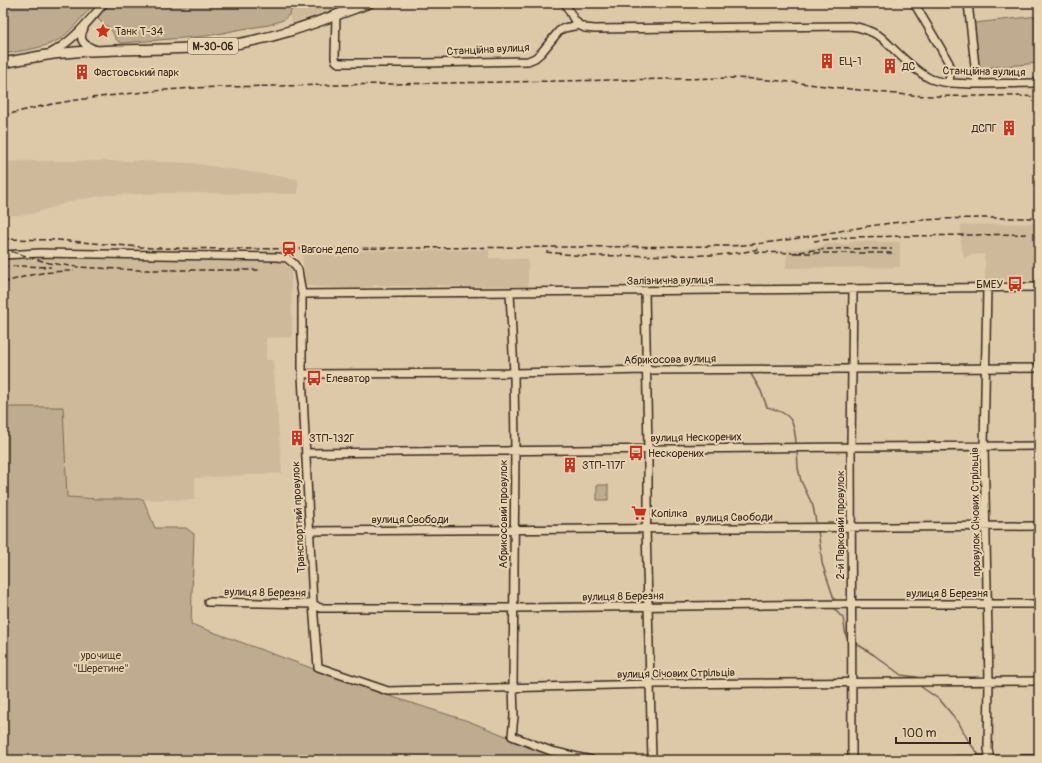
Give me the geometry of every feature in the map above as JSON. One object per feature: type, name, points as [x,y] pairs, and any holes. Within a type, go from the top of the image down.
[{"type":"main road","name":"М-30-06","points":[[3,63],[50,54],[199,47],[241,43],[278,35],[369,3]]},
{"type":"street","points":[[50,54],[58,50],[73,38],[104,3]]},
{"type":"street","points":[[565,3],[573,18],[579,25]]},
{"type":"street","points":[[914,3],[948,63],[950,74],[949,83]]},
{"type":"street","points":[[968,3],[977,84]]},
{"type":"street","name":"Станційна вулиця","points":[[336,15],[335,58],[339,63],[424,63],[528,60],[535,58],[541,53],[559,31],[564,28],[579,25],[585,28],[595,29],[857,26],[870,30],[881,37],[916,69],[924,75],[940,82],[977,84],[1039,82]]},
{"type":"street","points":[[85,25],[82,31],[82,40],[88,47],[99,51]]},
{"type":"street","name":"Транспортний провулок","points":[[3,255],[40,253],[283,257],[287,258],[294,264],[298,270],[302,294],[302,374],[313,604],[318,667]]},
{"type":"street","name":"Залізнична вулиця","points":[[302,294],[646,292],[1039,287]]},
{"type":"street","name":"провулок Січових Стрільців","points":[[987,288],[984,447],[988,749],[990,760]]},
{"type":"street","name":"2-й Парковий провулок","points":[[852,760],[851,447],[853,289]]},
{"type":"street","points":[[646,292],[648,449],[646,528],[652,760]]},
{"type":"street","name":"Абрикосовий провулок","points":[[510,293],[514,373],[515,450],[514,716],[512,736],[551,750],[590,760]]},
{"type":"street","name":"Абрикосова вулиця","points":[[302,374],[1039,368]]},
{"type":"street","name":"вулиця Нескорених","points":[[306,453],[1039,446]]},
{"type":"street","name":"вулиця Свободи","points":[[310,531],[1039,526]]},
{"type":"street","name":"вулиця 8 Березня","points":[[208,602],[313,604],[320,608],[1039,604]]},
{"type":"street","name":"вулиця Січових Стрільців","points":[[318,667],[388,691],[650,684],[1039,681]]},
{"type":"street","points":[[954,760],[1039,759]]},
{"type":"shaded area","points":[[294,3],[350,3],[292,23],[289,15]]},
{"type":"shaded area","points":[[139,161],[191,163],[298,179],[298,194],[173,193],[108,195],[75,200],[31,214],[3,216],[3,162]]},
{"type":"shaded area","points":[[1039,223],[1039,280],[985,281],[984,254],[970,255],[964,258],[961,241],[961,225]]},
{"type":"shaded area","points":[[850,241],[900,242],[900,267],[786,268],[787,250],[819,247],[825,244],[849,244]]},
{"type":"shaded area","points":[[489,250],[489,258],[528,259],[528,286],[474,287],[437,285],[436,287],[430,287],[373,285],[373,287],[350,288],[307,286],[305,282],[302,251]]},
{"type":"shaded area","points":[[38,256],[280,261],[291,269],[292,337],[266,338],[266,360],[273,360],[282,473],[195,478],[195,500],[98,499],[67,497],[63,407],[11,407],[3,409],[3,259],[17,258],[35,261]]},
{"type":"green space","points":[[3,3],[95,3],[72,29],[57,41],[34,48],[3,54]]},
{"type":"green space","points":[[109,3],[294,3],[294,5],[289,15],[283,20],[269,25],[207,36],[122,43],[116,39],[110,28],[98,19],[99,14]]},
{"type":"green space","points":[[1039,16],[1039,63],[983,68],[979,65],[974,23]]},
{"type":"green space","name":"урочище \"Шеретине\"","points":[[11,407],[63,407],[67,497],[143,499],[155,528],[186,528],[194,534],[191,624],[377,692],[468,721],[511,738],[579,760],[3,760],[3,409]]},
{"type":"green space","points":[[597,485],[608,485],[608,500],[597,500]]},
{"type":"waterway","points":[[751,374],[761,391],[767,407],[783,413],[790,419],[794,428],[796,445]]},
{"type":"waterway","points":[[797,450],[798,468],[801,481],[813,506],[816,522]]},
{"type":"waterway","points":[[818,531],[822,563],[834,599]]},
{"type":"waterway","points":[[835,610],[843,618],[846,636],[849,639]]},
{"type":"waterway","points":[[854,642],[901,675],[917,677]]},
{"type":"waterway","points":[[920,686],[940,700],[959,723],[969,742],[979,755]]},
{"type":"railway","points":[[3,116],[88,98],[155,91],[220,87],[729,78],[797,83],[911,95],[1039,97]]},
{"type":"railway","points":[[3,239],[58,240],[152,248],[242,249],[727,246],[766,243],[864,227],[922,220],[961,218],[1039,218]]},
{"type":"railway","points":[[814,241],[851,237],[1029,234]]},
{"type":"railway","points":[[3,249],[49,263],[77,267],[138,270],[261,270]]},
{"type":"railway","points":[[546,252],[583,256],[718,255],[759,249]]},
{"type":"railway","points":[[892,249],[829,249],[792,253],[892,253]]},
{"type":"railway","points":[[754,252],[798,253]]},
{"type":"railway","points":[[3,267],[51,267]]},
{"type":"railway","points":[[3,283],[39,273],[74,271]]},
{"type":"place","name":"Танк Т-34","points":[[103,31]]},
{"type":"place","name":"ЕЦ-1","points":[[827,61]]},
{"type":"place","name":"ДС","points":[[890,66]]},
{"type":"place","name":"Фастовський парк","points":[[82,72]]},
{"type":"place","name":"ДСПГ","points":[[1009,128]]},
{"type":"place","name":"Вагоне депо","points":[[289,249]]},
{"type":"place","name":"БМЕУ","points":[[1015,284]]},
{"type":"place","name":"Елеватор","points":[[314,378]]},
{"type":"place","name":"ЗТП-132Г","points":[[297,438]]},
{"type":"place","name":"Нескорених","points":[[636,453]]},
{"type":"place","name":"ЗТП-117Г","points":[[570,465]]},
{"type":"place","name":"Копілка","points":[[639,513]]}]
